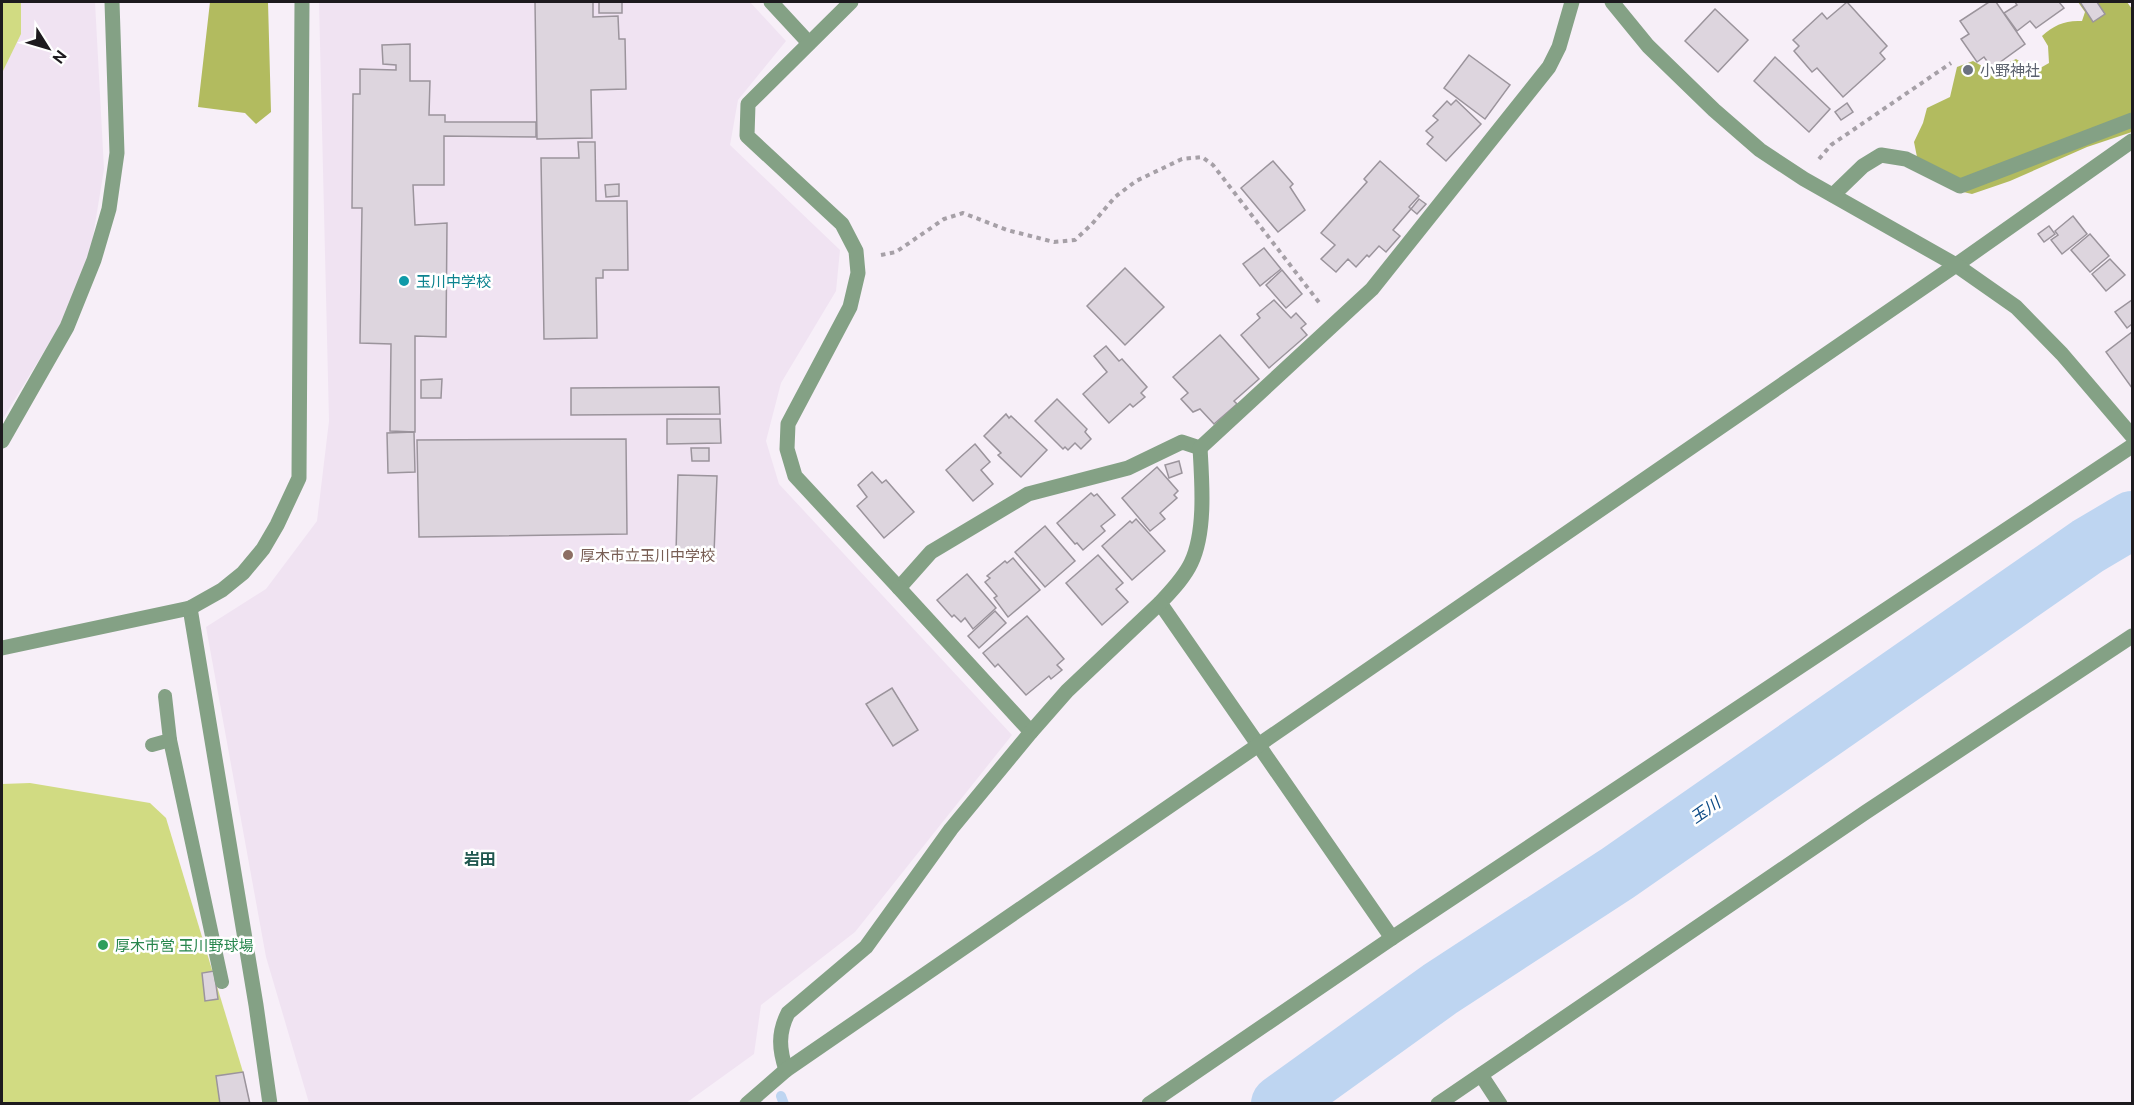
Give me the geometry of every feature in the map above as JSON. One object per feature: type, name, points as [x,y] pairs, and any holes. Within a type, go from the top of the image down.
[{"type":"street","points":[[2,441],[67,327],[94,260],[109,209],[117,153],[112,2]]},
{"type":"street","points":[[2,648],[190,608],[222,590],[243,573],[268,541],[299,478],[302,2]]},
{"type":"street","points":[[771,2],[809,42]]},
{"type":"street","points":[[851,2],[748,104],[747,136],[842,224],[856,251],[858,273],[850,307],[788,424],[787,450],[795,476],[1031,732]]},
{"type":"street","points":[[786,1070],[781,1055],[781,1027],[788,1013],[866,947],[951,829],[1031,732],[1067,691],[1160,603],[1185,574],[1192,561],[1200,528],[1200,448],[1372,289],[1549,67],[1559,47],[1572,2]]},
{"type":"street","points":[[1611,2],[1648,46],[1714,110],[1760,150],[1804,179],[1956,265],[2016,307],[2062,354],[2133,436]]},
{"type":"street","points":[[1833,195],[1863,166],[1881,155],[1906,159],[1960,186],[2133,120]]},
{"type":"street","points":[[747,1104],[786,1070],[2133,141]]},
{"type":"street","points":[[899,588],[931,552],[1028,494],[1128,468],[1182,442],[1200,448]]},
{"type":"street","points":[[1149,1104],[1392,938],[2133,446]]},
{"type":"street","points":[[1160,603],[1392,938]]},
{"type":"street","points":[[190,608],[256,1005],[270,1104]]},
{"type":"street","points":[[1438,1104],[1856,818],[2133,636]]},
{"type":"street","points":[[1481,1075],[1500,1104]]},
{"type":"lane","points":[[165,696],[170,740],[222,982]]},
{"type":"lane","points":[[152,746],[170,740]]},
{"type":"path","points":[[1804,179],[1831,145],[1952,63]]},
{"type":"path","points":[[857,261],[896,252],[944,219],[963,213],[1006,230],[1054,242],[1075,240],[1115,197],[1136,181],[1182,159],[1202,158],[1213,165],[1336,324]]},
{"type":"shaded area","points":[[2,2],[95,2],[104,169],[90,255],[61,324],[2,420]]},
{"type":"shaded area","name":"厚木市立玉川中学校","points":[[319,2],[750,2],[786,41],[738,100],[730,145],[840,250],[836,291],[781,383],[766,441],[779,484],[1012,735],[855,932],[761,1005],[754,1054],[686,1103],[309,1103],[266,957],[206,627],[266,589],[317,521],[329,421]]},
{"type":"green space","points":[[2,2],[21,2],[21,34],[2,73]]},
{"type":"green space","points":[[210,2],[268,2],[271,112],[256,124],[245,113],[198,107]]},
{"type":"green space","points":[[2078,2],[2127,2],[2132,9],[2132,132],[2087,147],[2010,181],[1972,194],[1950,189],[1917,157],[1914,142],[1927,108],[1950,97],[1957,67],[1973,61],[1991,71],[2016,59],[2035,71],[2049,63],[2048,46],[2042,36],[2060,24],[2082,21],[2085,12]]},
{"type":"green space","name":"厚木市営 玉川野球場","points":[[30,783],[150,803],[166,818],[243,1072],[250,1103],[2,1103],[2,784]]},
{"type":"building","points":[[535,2],[593,2],[593,17],[618,16],[619,39],[625,39],[626,89],[591,90],[592,138],[537,139]]},
{"type":"building","points":[[599,2],[622,2],[622,13],[599,13]]},
{"type":"building","points":[[1847,2],[1887,46],[1880,53],[1885,59],[1843,97],[1817,68],[1812,72],[1794,51],[1799,46],[1793,40],[1822,13],[1827,19]]},
{"type":"building","name":"小野神社","points":[[1989,2],[1996,2],[2025,44],[1992,68],[1984,57],[1977,62],[1961,39],[1969,34],[1960,21]]},
{"type":"building","points":[[2015,2],[2059,2],[2064,8],[2036,28],[2030,21],[2017,31],[2004,13],[2017,5]]},
{"type":"building","points":[[2080,2],[2097,2],[2105,14],[2093,22]]},
{"type":"building","points":[[1715,9],[1748,40],[1718,72],[1685,41]]},
{"type":"building","name":"玉川中学校","points":[[410,44],[410,81],[430,81],[429,115],[445,115],[445,122],[536,122],[536,137],[444,136],[444,185],[413,185],[415,225],[447,223],[446,337],[415,336],[415,432],[390,431],[391,344],[360,343],[362,208],[352,208],[353,94],[360,94],[360,69],[396,70],[396,65],[383,64],[382,45]]},
{"type":"building","points":[[1469,55],[1510,85],[1485,119],[1444,88]]},
{"type":"building","points":[[1775,57],[1830,109],[1809,132],[1754,81]]},
{"type":"building","points":[[1456,100],[1481,124],[1446,161],[1427,144],[1433,137],[1426,131],[1438,120],[1433,116],[1447,101],[1451,105]]},
{"type":"building","points":[[1847,103],[1853,112],[1841,120],[1835,112]]},
{"type":"building","points":[[578,142],[595,142],[596,201],[627,201],[628,270],[603,270],[603,278],[596,278],[597,338],[544,339],[541,158],[579,158]]},
{"type":"building","points":[[1273,161],[1293,184],[1290,187],[1305,210],[1278,232],[1241,188]]},
{"type":"building","points":[[1380,161],[1419,196],[1393,230],[1400,236],[1386,252],[1379,246],[1356,267],[1348,259],[1336,272],[1321,259],[1335,245],[1321,233],[1367,182],[1364,179]]},
{"type":"building","points":[[619,184],[619,196],[606,197],[605,185]]},
{"type":"building","points":[[1419,199],[1426,204],[1417,214],[1411,209]]},
{"type":"building","points":[[2073,216],[2087,234],[2062,254],[2051,240],[2058,235],[2055,231]]},
{"type":"building","points":[[2049,226],[2055,234],[2044,242],[2038,234]]},
{"type":"building","points":[[2090,234],[2109,256],[2090,272],[2071,250]]},
{"type":"building","points":[[1264,248],[1281,269],[1260,286],[1243,264]]},
{"type":"building","points":[[2110,259],[2125,275],[2106,291],[2092,274]]},
{"type":"building","points":[[1125,268],[1164,307],[1125,345],[1087,306]]},
{"type":"building","points":[[1282,270],[1302,294],[1286,308],[1266,285]]},
{"type":"building","points":[[1274,300],[1291,318],[1296,313],[1306,324],[1301,328],[1307,335],[1269,368],[1241,335],[1260,318],[1257,314]]},
{"type":"building","points":[[2132,300],[2132,324],[2127,328],[2115,312]]},
{"type":"building","points":[[2132,332],[2132,388],[2106,352]]},
{"type":"building","points":[[1220,335],[1259,379],[1234,401],[1237,404],[1214,424],[1200,409],[1193,412],[1181,399],[1188,393],[1173,377]]},
{"type":"building","points":[[1106,346],[1119,361],[1122,359],[1147,387],[1141,393],[1145,397],[1133,407],[1130,404],[1109,423],[1083,394],[1107,372],[1094,356]]},
{"type":"building","points":[[442,379],[441,398],[421,398],[421,380]]},
{"type":"building","points":[[719,387],[720,414],[571,415],[571,388]]},
{"type":"building","points":[[1057,399],[1087,429],[1085,432],[1091,439],[1081,449],[1075,443],[1068,450],[1065,447],[1063,449],[1035,421]]},
{"type":"building","points":[[1006,414],[1047,450],[1021,477],[998,455],[1001,453],[984,436]]},
{"type":"building","points":[[667,419],[720,419],[721,443],[667,444]]},
{"type":"building","points":[[414,432],[415,472],[388,473],[387,433]]},
{"type":"building","points":[[626,439],[627,534],[419,537],[417,440]]},
{"type":"building","points":[[975,444],[990,462],[981,470],[993,484],[973,501],[946,470]]},
{"type":"building","points":[[691,448],[709,448],[709,461],[692,461]]},
{"type":"building","points":[[1179,461],[1182,473],[1169,478],[1165,465]]},
{"type":"building","points":[[1157,467],[1178,491],[1174,495],[1177,498],[1160,513],[1165,519],[1150,531],[1122,498]]},
{"type":"building","points":[[872,472],[882,483],[886,480],[914,512],[884,538],[857,506],[867,497],[858,485]]},
{"type":"building","points":[[678,475],[717,476],[714,554],[676,553]]},
{"type":"building","points":[[1091,493],[1094,496],[1097,494],[1115,515],[1101,526],[1105,531],[1083,550],[1057,523]]},
{"type":"building","points":[[1136,519],[1165,551],[1132,580],[1102,546],[1130,521],[1132,523]]},
{"type":"building","points":[[1045,526],[1075,561],[1045,587],[1015,552]]},
{"type":"building","points":[[1098,555],[1123,583],[1116,589],[1128,602],[1102,625],[1066,583]]},
{"type":"building","points":[[1013,558],[1040,590],[1008,617],[994,598],[997,596],[985,582],[990,578],[987,576],[1005,561],[1007,563]]},
{"type":"building","points":[[967,574],[996,608],[973,629],[965,618],[961,622],[954,615],[952,617],[937,600]]},
{"type":"building","points":[[995,611],[1006,623],[979,648],[968,636]]},
{"type":"building","points":[[1027,616],[1064,659],[1057,665],[1062,670],[1051,679],[1049,676],[1026,695],[998,664],[995,667],[983,653]]},
{"type":"building","points":[[892,688],[918,730],[893,746],[866,704]]},
{"type":"building","points":[[214,971],[218,999],[205,1001],[202,973]]},
{"type":"building","points":[[243,1072],[250,1104],[220,1104],[216,1076]]},
{"type":"waterway","name":"玉川","points":[[1280,1104],[1440,989],[1618,873],[2088,546],[2132,520]]},
{"type":"waterway","points":[[781,1096],[784,1104]]},
{"type":"place","name":"小野神社","points":[[1968,70]]},
{"type":"place","name":"玉川中学校","points":[[404,281]]},
{"type":"place","name":"厚木市立玉川中学校","points":[[568,555]]},
{"type":"place","name":"厚木市営 玉川野球場","points":[[103,945]]},
{"type":"district","name":"岩田","points":[[480,859]]}]
